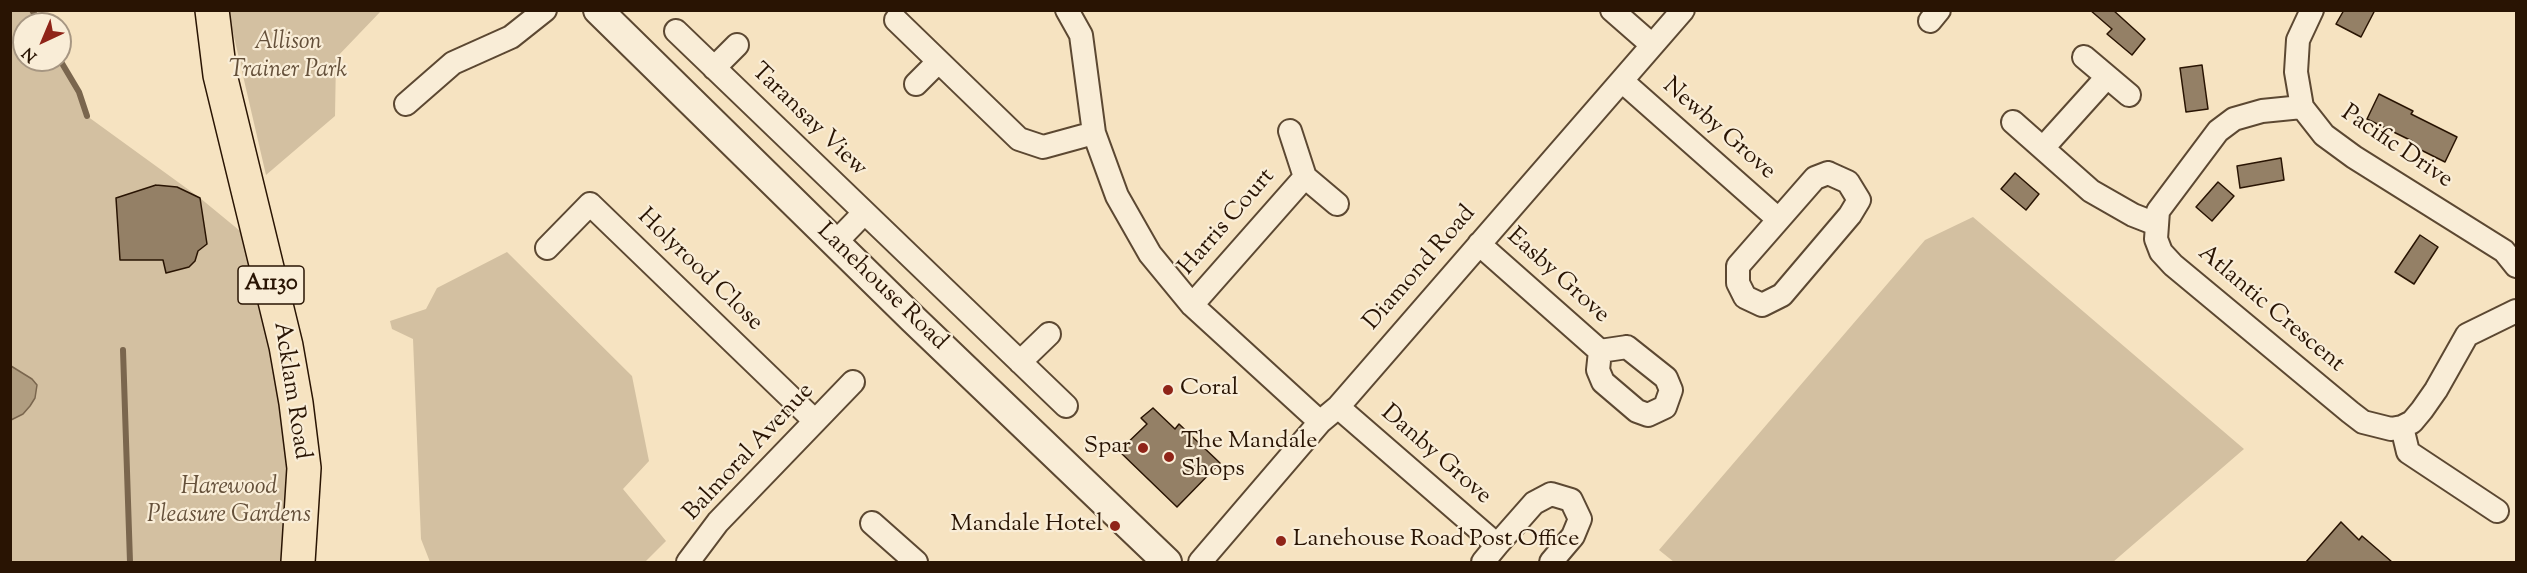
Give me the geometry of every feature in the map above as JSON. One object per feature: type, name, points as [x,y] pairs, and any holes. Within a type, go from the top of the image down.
[{"type":"main road","name":"Acklam Road","points":[[212,10],[220,75],[286,346],[296,403],[304,468],[298,562]]},
{"type":"street","points":[[406,104],[453,63],[511,37],[545,10]]},
{"type":"street","name":"Lanehouse Road","points":[[598,10],[1167,562]]},
{"type":"street","points":[[1067,10],[1081,35],[1094,133],[1117,196],[1150,254],[1192,305],[1320,422]]},
{"type":"street","points":[[1612,10],[1652,45]]},
{"type":"street","name":"Diamond Road","points":[[1200,562],[1320,422],[1338,407],[1683,10]]},
{"type":"street","name":"Pacific Drive","points":[[2313,10],[2298,40],[2296,72],[2302,107],[2324,135],[2354,157],[2512,252]]},
{"type":"street","points":[[896,20],[1019,139],[1043,147],[1094,133]]},
{"type":"street","name":"Taransay View","points":[[676,32],[1066,406]]},
{"type":"street","name":"Taransay View","points":[[714,68],[737,45]]},
{"type":"street","points":[[2084,57],[2129,95]]},
{"type":"street","points":[[916,84],[938,62]]},
{"type":"street","points":[[2043,148],[2107,76]]},
{"type":"street","name":"Newby Grove","points":[[1622,81],[1778,219]]},
{"type":"street","points":[[2013,122],[2091,191],[2133,215],[2156,224],[2158,212],[2218,131],[2234,119],[2262,111],[2302,107]]},
{"type":"street","name":"Harris Court","points":[[1290,131],[1305,177],[1337,204]]},
{"type":"street","name":"Newby Grove","points":[[1828,173],[1848,182],[1859,200],[1850,215],[1782,295],[1762,305],[1745,297],[1738,283],[1738,266],[1778,219],[1815,178],[1828,173]]},
{"type":"street","name":"Harris Court","points":[[1192,305],[1305,177]]},
{"type":"street","name":"Holyrood Close","points":[[547,248],[590,204],[815,421]]},
{"type":"street","points":[[836,243],[864,213]]},
{"type":"street","name":"Atlantic Crescent","points":[[2156,224],[2156,239],[2161,252],[2173,265],[2350,412],[2363,422],[2391,429],[2402,427]]},
{"type":"street","name":"Easby Grove","points":[[1479,244],[1600,351]]},
{"type":"street","points":[[2498,511],[2408,452],[2402,427],[2412,422],[2436,390],[2467,335],[2517,310]]},
{"type":"street","points":[[1020,362],[1049,334]]},
{"type":"street","name":"Balmoral Avenue","points":[[688,562],[718,522],[853,382]]},
{"type":"street","name":"Danby Grove","points":[[1338,407],[1490,554],[1534,503],[1551,494],[1571,500],[1580,519],[1573,536],[1551,562]]},
{"type":"street","points":[[872,523],[916,562]]},
{"type":"green space","name":"Harewood Pleasure Gardens","points":[[10,11],[32,11],[12,12],[12,72],[67,72],[79,92],[87,116],[200,198],[251,240],[292,470],[285,562],[11,562]]},
{"type":"green space","name":"Allison Trainer Park","points":[[228,11],[381,11],[336,58],[335,116],[266,175]]},
{"type":"green space","points":[[1973,217],[2244,449],[2113,562],[1674,562],[1659,550],[1925,240]]},
{"type":"green space","points":[[507,252],[632,376],[649,461],[623,489],[666,541],[645,562],[430,562],[421,539],[413,339],[392,329],[390,321],[426,309],[437,288]]},
{"type":"shaded area","points":[[11,366],[32,379],[37,385],[35,398],[30,406],[23,414],[11,420]]},
{"type":"building","points":[[2090,10],[2113,10],[2145,39],[2132,55],[2107,34],[2112,29]]},
{"type":"building","points":[[2344,10],[2375,10],[2361,37],[2336,24]]},
{"type":"building","points":[[2202,65],[2208,109],[2186,112],[2180,68]]},
{"type":"building","points":[[2379,94],[2413,111],[2411,114],[2457,137],[2445,162],[2411,145],[2412,141],[2367,119]]},
{"type":"building","points":[[2281,158],[2284,180],[2240,188],[2237,166]]},
{"type":"building","points":[[2015,173],[2039,194],[2026,210],[2001,189]]},
{"type":"building","points":[[2218,182],[2234,196],[2212,221],[2196,207]]},
{"type":"building","points":[[156,185],[177,187],[200,198],[207,244],[198,251],[195,261],[189,267],[166,273],[163,260],[120,260],[116,198]]},
{"type":"building","points":[[2420,235],[2438,247],[2414,284],[2395,272]]},
{"type":"building","name":"The Mandale Shops","points":[[1153,408],[1175,429],[1179,424],[1220,463],[1177,507],[1119,451],[1147,424],[1141,418]]},
{"type":"building","points":[[2341,522],[2359,540],[2362,536],[2392,562],[2306,562]]},
{"type":"waterway","points":[[67,72],[79,92],[87,116]]},
{"type":"waterway","points":[[123,350],[130,562]]},
{"type":"place","name":"Coral","points":[[1168,390]]},
{"type":"place","name":"Spar","points":[[1143,448]]},
{"type":"place","name":"The Mandale Shops","points":[[1169,457]]},
{"type":"place","name":"Mandale Hotel","points":[[1115,526]]},
{"type":"place","name":"Lanehouse Road Post Office","points":[[1281,541]]}]
